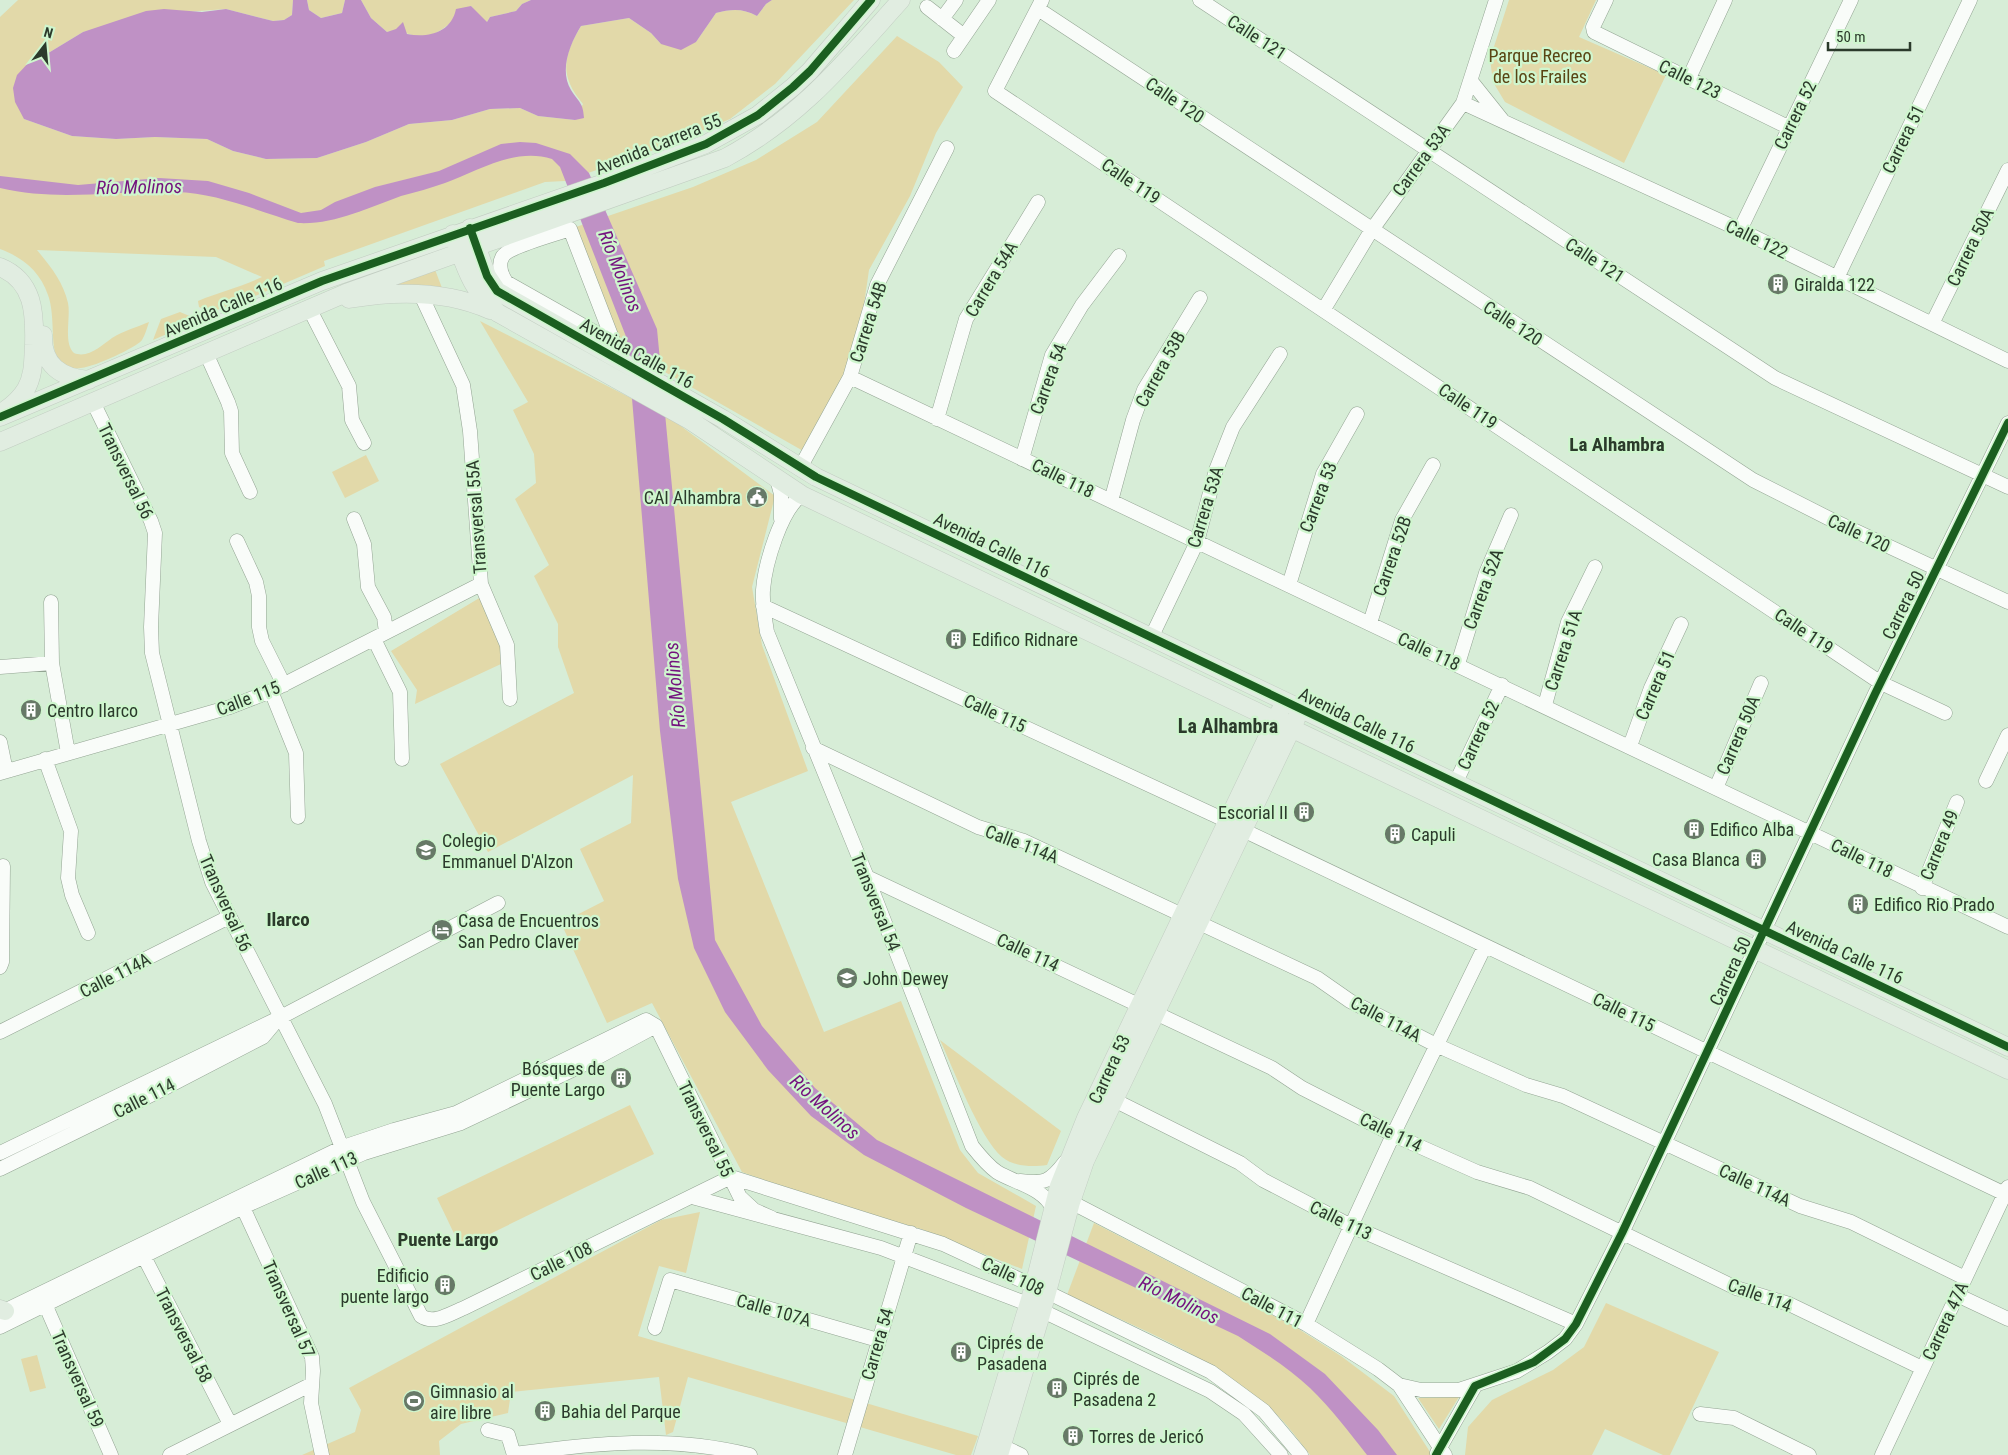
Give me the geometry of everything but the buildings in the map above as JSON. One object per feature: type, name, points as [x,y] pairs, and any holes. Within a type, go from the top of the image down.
[{"type":"main road","name":"Avenida Carrera 55","points":[[470,228],[604,183],[706,144],[758,115],[810,71],[872,0]]},
{"type":"main road","name":"Avenida Carrera 55","points":[[477,246],[571,221],[610,199],[725,158],[769,132],[798,110],[820,89],[901,0]]},
{"type":"main road","name":"Avenida Calle 116","points":[[0,416],[322,281],[470,228],[487,276],[496,291],[736,427],[800,468],[830,484],[2008,1047]]},
{"type":"main road","name":"Avenida Calle 116","points":[[453,234],[476,290],[482,299],[498,313],[669,408],[728,444],[802,495],[2008,1070]]},
{"type":"main road","name":"Avenida Calle 116","points":[[0,442],[309,308],[477,246]]},
{"type":"main road","points":[[0,258],[22,271],[37,292],[43,313],[43,349],[49,363],[66,376],[89,380]]},
{"type":"main road","points":[[0,267],[20,279],[27,290],[32,304],[34,324],[33,368],[29,383],[18,400],[0,416]]},
{"type":"main road","points":[[309,308],[364,297],[421,295],[444,296],[465,300],[498,313]]},
{"type":"main road","name":"Carrera 53","points":[[983,1455],[1041,1289],[1070,1156],[1139,1004],[1284,702]]},
{"type":"main road","name":"Carrera 53","points":[[1057,1215],[1071,1202],[1086,1161],[1114,1100],[1301,710]]},
{"type":"main road","name":"Carrera 53","points":[[1001,1450],[1035,1308]]},
{"type":"street","points":[[942,19],[956,0]]},
{"type":"street","points":[[954,52],[989,0]]},
{"type":"street","name":"Calle 121","points":[[1200,0],[1775,378],[2008,487]]},
{"type":"street","name":"Carrera 53A","points":[[1324,309],[1371,231],[1463,103],[1496,0]]},
{"type":"street","name":"Calle 123","points":[[1606,0],[1592,30],[1788,127]]},
{"type":"street","points":[[1689,78],[1725,0]]},
{"type":"street","name":"Carrera 52","points":[[1740,230],[1788,127],[1851,0]]},
{"type":"street","name":"Carrera 51","points":[[1837,278],[1970,0]]},
{"type":"street","name":"Calle 119","points":[[1040,5],[995,91],[1324,309],[1881,683],[1945,713]]},
{"type":"street","name":"Calle 120","points":[[1040,5],[1371,231],[1753,480],[2008,602]]},
{"type":"street","points":[[927,7],[964,36]]},
{"type":"street","name":"Calle 122","points":[[1471,81],[1503,121]]},
{"type":"street","name":"Calle 122","points":[[1463,103],[1483,114],[1503,121],[1740,230],[2008,361]]},
{"type":"street","name":"Carrera 54B","points":[[800,468],[850,377],[877,285],[947,148]]},
{"type":"street","name":"Carrera 50A","points":[[1932,324],[2008,170]]},
{"type":"street","name":"Carrera 54A","points":[[937,419],[966,318],[1038,202]]},
{"type":"street","points":[[571,221],[611,334],[614,343],[506,282],[502,274],[501,262],[508,251],[571,221]]},
{"type":"street","name":"Carrera 54","points":[[1022,459],[1052,355],[1082,305],[1119,256]]},
{"type":"street","name":"Transversal 55A","points":[[421,295],[464,390],[470,431],[481,584],[507,645],[510,699]]},
{"type":"street","name":"Transversal 55A","points":[[440,335],[438,313],[444,296]]},
{"type":"street","name":"Carrera 53B","points":[[1111,501],[1133,420],[1144,390],[1200,298]]},
{"type":"street","points":[[309,308],[346,380],[352,420],[364,443]]},
{"type":"street","points":[[206,353],[231,411],[232,453],[250,492]]},
{"type":"street","name":"Carrera 53A","points":[[1151,638],[1197,542],[1216,470],[1233,427],[1280,354]]},
{"type":"street","name":"Calle 118","points":[[850,377],[1545,705],[1922,888],[2008,926]]},
{"type":"street","name":"Transversal 56","points":[[94,402],[155,533],[150,640],[155,669],[205,864],[229,917],[325,1104],[363,1202],[414,1304],[421,1316],[429,1320]]},
{"type":"street","name":"Carrera 53","points":[[1289,585],[1323,474],[1357,414]]},
{"type":"street","name":"Carrera 50","points":[[1475,1386],[1534,1362],[1565,1338],[1576,1324],[1622,1234],[1881,683],[2008,423]]},
{"type":"street","name":"Carrera 52B","points":[[1370,623],[1402,520],[1433,465]]},
{"type":"street","points":[[777,479],[781,494],[781,522]]},
{"type":"street","points":[[763,606],[764,578],[781,522],[790,506],[802,495]]},
{"type":"street","name":"Carrera 52A","points":[[1458,664],[1486,573],[1511,515]]},
{"type":"street","points":[[354,519],[364,544],[368,587],[381,611],[386,632]]},
{"type":"street","points":[[237,541],[256,582],[259,596],[259,627],[262,641],[284,685]]},
{"type":"street","name":"Carrera 51A","points":[[1545,705],[1568,622],[1595,568]]},
{"type":"street","name":"Calle 115","points":[[3,772],[230,707],[271,691],[481,584]]},
{"type":"street","points":[[51,602],[52,663],[68,753]]},
{"type":"street","name":"Calle 115","points":[[763,606],[1227,821]]},
{"type":"street","name":"Transversal 54","points":[[763,606],[767,632],[867,877],[972,1146],[983,1161],[998,1172],[1044,1196],[1057,1215]]},
{"type":"street","name":"Carrera 51","points":[[1630,746],[1651,688],[1681,624]]},
{"type":"street","points":[[374,639],[400,692],[402,759]]},
{"type":"street","points":[[0,667],[52,663]]},
{"type":"street","name":"Carrera 50A","points":[[1716,788],[1761,683]]},
{"type":"street","name":"Carrera 52","points":[[1455,784],[1502,685]]},
{"type":"street","points":[[271,691],[296,753],[298,817]]},
{"type":"street","points":[[1986,781],[2008,735]]},
{"type":"street","points":[[0,742],[3,772]]},
{"type":"street","name":"Calle 114A","points":[[813,748],[978,827],[1024,841],[1317,978],[1350,1001],[1436,1045],[1526,1085],[1563,1096],[1800,1206],[1851,1222],[1965,1278]]},
{"type":"street","points":[[45,759],[70,831],[68,878],[72,895],[88,933]]},
{"type":"street","name":"Carrera 49","points":[[1922,888],[1957,802]]},
{"type":"street","name":"Calle 115","points":[[1243,830],[1708,1052],[2006,1190]]},
{"type":"street","points":[[0,966],[2,962],[3,866]]},
{"type":"street","name":"Calle 114","points":[[867,877],[1272,1068],[1302,1088],[1393,1135],[1478,1172],[1530,1188],[1736,1288],[1788,1304],[1922,1368]]},
{"type":"street","name":"Calle 114","points":[[0,1152],[280,1016],[498,903]]},
{"type":"street","name":"Calle 114A","points":[[0,1032],[229,917]]},
{"type":"street","points":[[1306,1324],[1393,1135],[1485,946]]},
{"type":"street","name":"Calle 114","points":[[0,1169],[264,1037],[280,1016]]},
{"type":"street","name":"Calle 113","points":[[458,1118],[641,1021],[646,1020],[656,1026]]},
{"type":"street","name":"Calle 113","points":[[1,1315],[345,1154],[377,1135],[458,1118],[586,1063],[656,1026]]},
{"type":"street","name":"Transversal 55","points":[[656,1026],[740,1197],[747,1205],[772,1218]]},
{"type":"street","name":"Calle 113","points":[[1114,1100],[1240,1163],[1263,1180],[1351,1226],[1576,1324]]},
{"type":"street","name":"Transversal 54","points":[[1014,1180],[1035,1182],[1048,1180],[1070,1156]]},
{"type":"street","name":"Calle 108","points":[[429,1320],[440,1318],[464,1308],[731,1178],[942,1244],[1041,1289],[1210,1372],[1264,1411],[1301,1455]]},
{"type":"street","name":"Carrera 47A","points":[[1882,1455],[2006,1190]]},
{"type":"street","name":"Calle 108","points":[[692,1198],[772,1218],[903,1256],[1035,1308],[1210,1391],[1244,1414],[1280,1455]]},
{"type":"street","name":"Transversal 57","points":[[240,1202],[312,1357],[311,1403],[322,1455]]},
{"type":"street","name":"Calle 111","points":[[1071,1202],[1306,1324],[1378,1369],[1399,1386]]},
{"type":"street","name":"Carrera 54","points":[[845,1455],[911,1233]]},
{"type":"street","name":"Calle 113","points":[[1,1315],[45,1304],[141,1250]]},
{"type":"street","name":"Transversal 58","points":[[141,1250],[230,1424]]},
{"type":"street","name":"Calle 107A","points":[[654,1328],[670,1280],[878,1340]]},
{"type":"street","points":[[1957,1295],[2008,1320]]},
{"type":"street","name":"Transversal 59","points":[[45,1304],[111,1455]]},
{"type":"street","points":[[170,1455],[312,1384]]},
{"type":"street","points":[[1399,1386],[1438,1391],[1459,1390],[1475,1386]]},
{"type":"street","points":[[1399,1386],[1441,1452]]},
{"type":"street","points":[[1441,1452],[1475,1386]]},
{"type":"street","points":[[1700,1414],[1734,1418],[1808,1455]]},
{"type":"street","points":[[488,1430],[508,1435],[514,1455],[621,1442],[675,1443],[750,1455]]},
{"type":"street","points":[[1001,1450],[1021,1455]]},
{"type":"green space","points":[[18,0],[293,0],[292,15],[284,20],[273,21],[226,9],[185,12],[83,32],[50,52],[31,60],[24,119],[72,136],[116,139],[155,137],[207,139],[233,151],[266,159],[317,158],[366,142],[409,124],[452,120],[490,109],[520,108],[538,116],[575,120],[583,104],[570,84],[566,66],[570,47],[581,26],[629,18],[651,33],[661,44],[696,42],[716,13],[737,10],[757,16],[766,4],[772,0],[854,0],[775,84],[730,119],[657,149],[565,181],[545,182],[324,261],[325,266],[239,303],[210,312],[199,307],[198,301],[262,277],[216,257],[37,250],[55,274],[66,295],[69,309],[68,336],[74,353],[90,353],[125,331],[149,322],[142,340],[131,348],[109,359],[84,368],[69,368],[60,363],[55,353],[51,309],[45,286],[35,272],[23,261],[0,249],[0,17]]},
{"type":"green space","points":[[307,0],[345,0],[342,13],[321,18],[309,10]]},
{"type":"green space","points":[[361,0],[531,0],[522,4],[516,11],[490,17],[487,22],[484,22],[471,6],[439,31],[425,36],[417,36],[399,31],[387,32],[371,18]]},
{"type":"green space","name":"Parque Recreo de los Frailes","points":[[1509,0],[1596,0],[1579,37],[1666,75],[1624,163],[1505,102],[1493,82],[1490,59]]},
{"type":"green space","points":[[897,36],[939,62],[963,87],[936,133],[910,196],[869,270],[859,339],[844,380],[805,452],[614,343],[570,229],[693,187],[756,160],[817,122]]},
{"type":"green space","points":[[434,267],[442,288],[379,287]]},
{"type":"green space","points":[[180,312],[199,320],[153,340],[161,319]]},
{"type":"green space","points":[[480,321],[670,418],[775,496],[752,587],[762,645],[808,771],[731,802],[824,1032],[901,1001],[960,1150],[978,1173],[1036,1206],[1022,1269],[921,1229],[820,1200],[742,1172],[652,1003],[607,1023],[561,923],[604,901],[580,849],[631,823],[633,775],[488,852],[440,764],[574,693],[558,647],[558,624],[534,576],[549,565],[515,499],[536,483],[534,454],[513,410],[528,402]]},
{"type":"green space","points":[[366,455],[379,481],[345,498],[332,472]]},
{"type":"green space","points":[[481,597],[500,642],[501,664],[415,704],[417,690],[391,651]]},
{"type":"green space","points":[[940,1040],[1061,1131],[1047,1165],[1030,1166],[1012,1163],[1002,1157],[993,1147],[976,1119]]},
{"type":"green space","points":[[630,1105],[654,1154],[461,1248],[437,1198]]},
{"type":"green space","points":[[700,1212],[686,1273],[659,1266],[638,1336],[978,1436],[971,1455],[956,1455],[688,1377],[673,1432],[666,1435],[659,1377],[511,1392],[508,1413],[461,1424],[439,1441],[440,1455],[302,1455],[355,1432],[361,1410],[349,1388],[661,1220]]},
{"type":"green space","points":[[1094,1223],[1297,1328],[1341,1356],[1394,1396],[1432,1455],[1310,1455],[1279,1417],[1232,1379],[1178,1347],[1067,1295]]},
{"type":"green space","points":[[1606,1303],[1719,1352],[1670,1455],[1663,1455],[1605,1429],[1592,1455],[1465,1455],[1468,1427],[1492,1400],[1553,1370],[1584,1347]]},
{"type":"green space","points":[[37,1355],[46,1388],[30,1392],[21,1359]]},
{"type":"green space","points":[[1459,1397],[1439,1429],[1418,1398]]},
{"type":"water","points":[[293,0],[307,0],[309,10],[321,18],[342,13],[345,0],[361,0],[371,18],[387,32],[396,29],[403,22],[407,34],[423,35],[444,29],[449,24],[456,9],[471,6],[487,22],[490,17],[516,11],[522,4],[531,0],[772,0],[766,4],[757,16],[737,10],[716,13],[696,42],[681,50],[661,44],[651,33],[629,18],[581,26],[567,57],[566,74],[571,90],[582,106],[584,118],[575,120],[538,116],[520,108],[490,109],[452,120],[409,124],[366,142],[317,158],[266,159],[233,151],[207,139],[155,137],[116,139],[72,136],[24,119],[15,102],[13,88],[17,75],[31,60],[50,52],[83,32],[146,11],[164,9],[202,12],[226,9],[273,21],[284,20],[292,15]]},
{"type":"water","name":"Río Molinos","points":[[536,143],[570,154],[589,173],[657,329],[715,940],[762,1026],[815,1088],[877,1140],[1270,1334],[1325,1374],[1378,1430],[1397,1455],[1367,1455],[1333,1412],[1310,1388],[1285,1367],[1238,1336],[966,1208],[864,1155],[811,1116],[768,1070],[725,1012],[694,948],[678,879],[660,731],[627,339],[560,167],[552,159],[538,156],[511,158],[445,183],[401,196],[350,215],[311,223],[298,223],[237,203],[191,193],[154,192],[66,195],[22,192],[0,188],[0,176],[78,185],[159,178],[208,181],[249,193],[301,213],[321,210],[335,202],[375,187],[439,171],[501,144]]},
{"type":"cycle path","points":[[0,417],[322,281],[604,183],[706,144],[758,115],[793,87],[810,71],[871,0]]},
{"type":"cycle path","points":[[470,228],[487,276],[497,291],[723,419],[816,477],[2008,1047]]},
{"type":"cycle path","points":[[1436,1455],[1475,1386],[1534,1362],[1565,1339],[1576,1324],[1622,1233],[1875,694],[2008,423]]},
{"type":"place","name":"Giralda 122","points":[[1778,284]]},
{"type":"place","name":"CAI Alhambra","points":[[757,497]]},
{"type":"place","name":"Edifico Ridnare","points":[[956,639]]},
{"type":"place","name":"Centro Ilarco","points":[[31,710]]},
{"type":"place","name":"Escorial II","points":[[1304,812]]},
{"type":"place","name":"Edifico Alba","points":[[1694,829]]},
{"type":"place","name":"Capuli","points":[[1395,834]]},
{"type":"place","name":"Colegio Emmanuel D'Alzon","points":[[426,850]]},
{"type":"place","name":"Casa Blanca","points":[[1756,859]]},
{"type":"place","name":"Edifico Rio Prado","points":[[1858,904]]},
{"type":"place","name":"Casa de Encuentros San Pedro Claver","points":[[442,930]]},
{"type":"place","name":"John Dewey","points":[[847,978]]},
{"type":"place","name":"Bósques de Puente Largo","points":[[621,1078]]},
{"type":"place","name":"Edificio puente largo","points":[[445,1285]]},
{"type":"place","name":"Ciprés de Pasadena","points":[[961,1352]]},
{"type":"place","name":"Ciprés de Pasadena 2","points":[[1057,1388]]},
{"type":"place","name":"Gimnasio al aire libre","points":[[414,1401]]},
{"type":"place","name":"Bahia del Parque","points":[[545,1411]]},
{"type":"place","name":"Torres de Jericó","points":[[1073,1436]]},
{"type":"district","name":"La Alhambra","points":[[1617,444]]},
{"type":"district","name":"La Alhambra","points":[[1228,726]]},
{"type":"district","name":"Ilarco","points":[[288,919]]},
{"type":"district","name":"Puente Largo","points":[[448,1239]]}]
